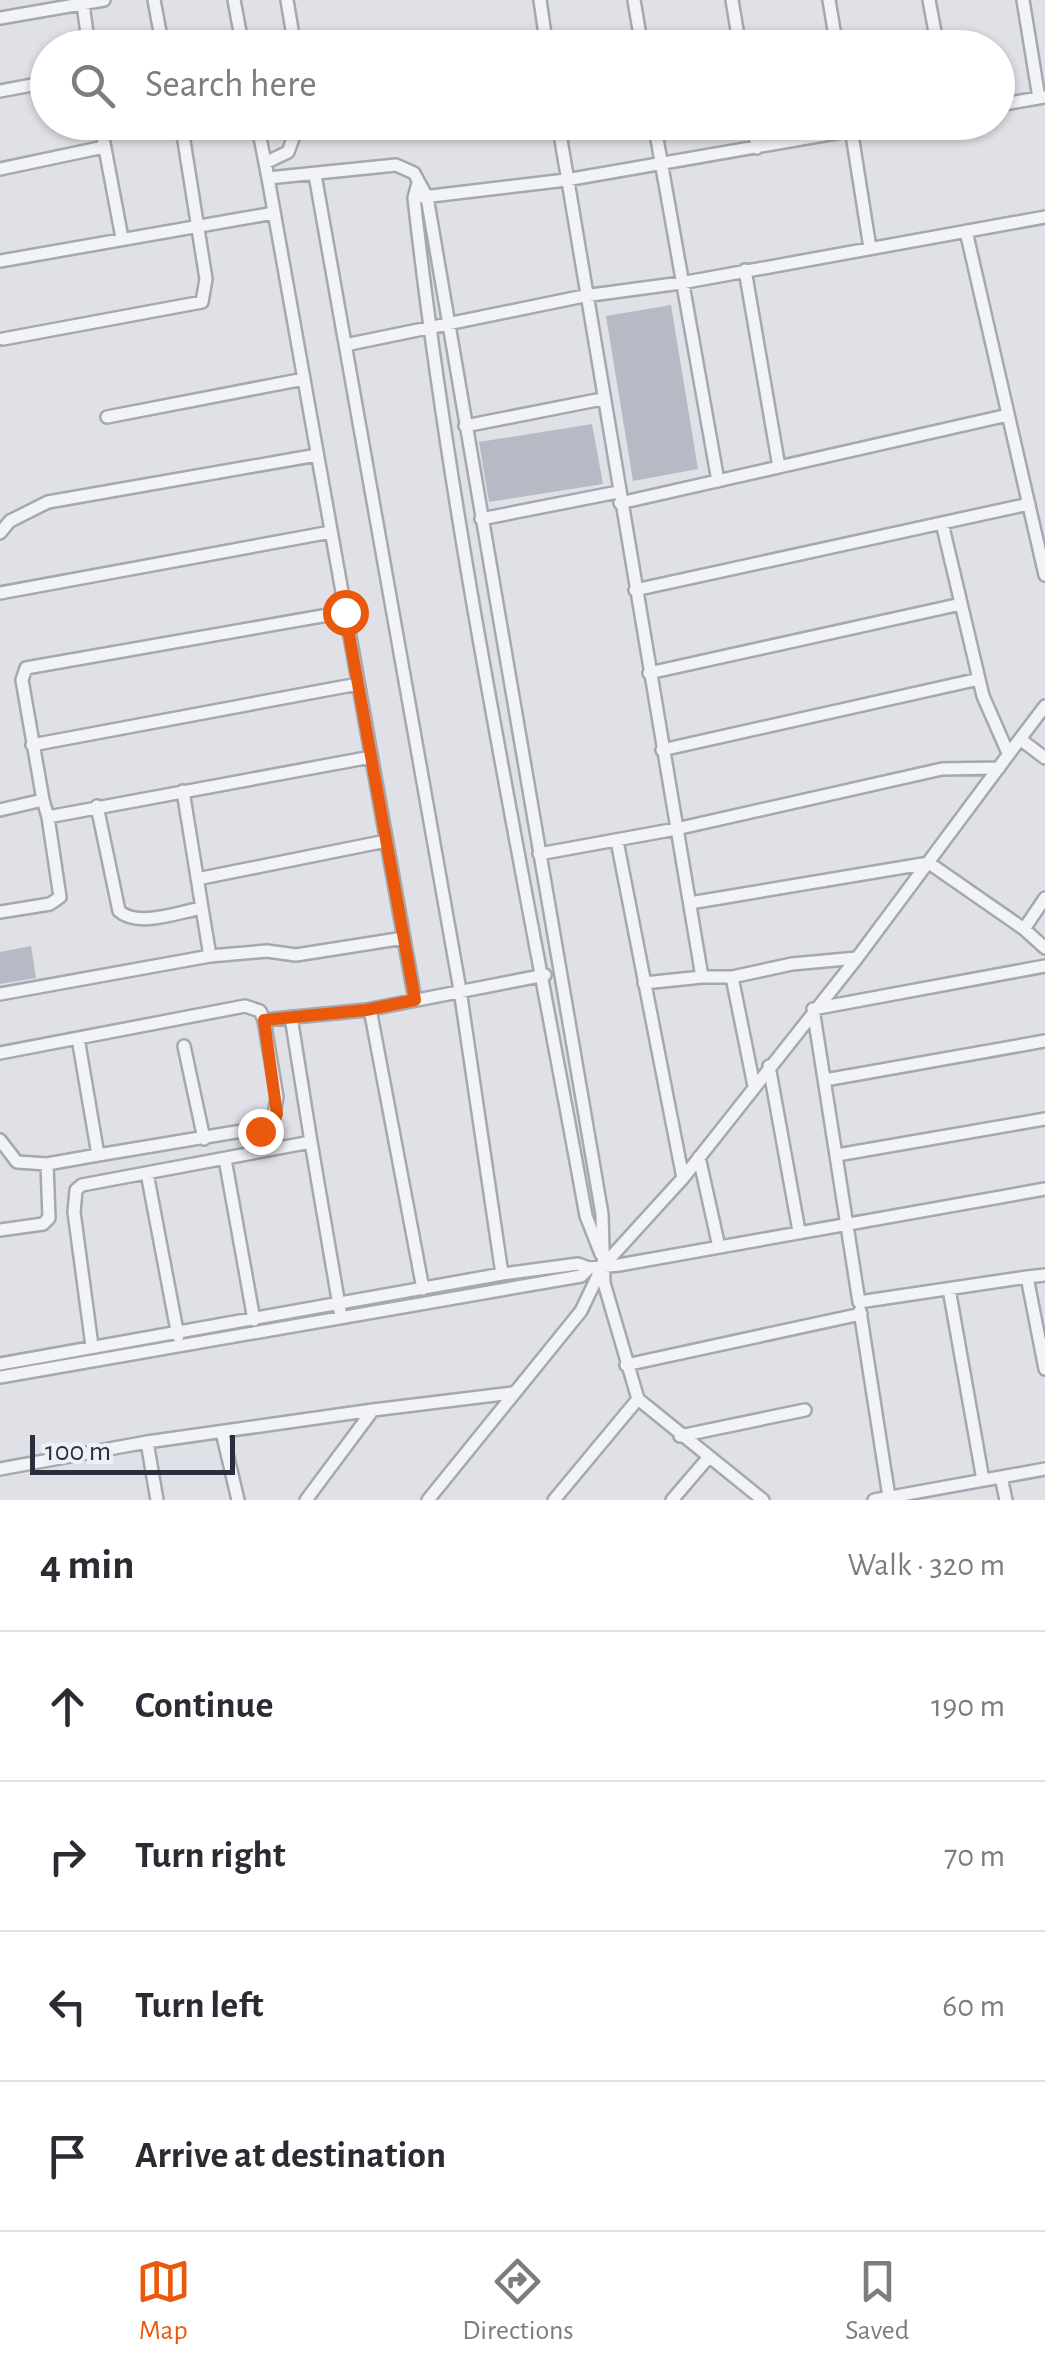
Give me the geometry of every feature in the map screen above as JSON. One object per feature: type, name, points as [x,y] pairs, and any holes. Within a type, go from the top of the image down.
[{"type":"street","points":[[0,18],[104,0]]},
{"type":"street","points":[[154,0],[160,30]]},
{"type":"street","points":[[234,0],[240,30]]},
{"type":"street","points":[[287,0],[293,30]]},
{"type":"street","points":[[540,0],[544,30]]},
{"type":"street","points":[[634,0],[639,30]]},
{"type":"street","points":[[732,0],[737,30]]},
{"type":"street","points":[[829,0],[834,30]]},
{"type":"street","points":[[929,0],[935,30]]},
{"type":"street","points":[[1015,102],[1042,98],[1023,0]]},
{"type":"street","points":[[82,4],[86,30]]},
{"type":"street","points":[[0,91],[30,85]]},
{"type":"street","points":[[103,140],[122,238]]},
{"type":"street","points":[[3,339],[202,302],[206,290],[199,226],[184,140]]},
{"type":"street","points":[[261,140],[415,1000]]},
{"type":"street","points":[[265,162],[288,152],[292,140]]},
{"type":"street","points":[[560,140],[702,977]]},
{"type":"street","points":[[657,140],[718,481]]},
{"type":"street","points":[[756,140],[757,148]]},
{"type":"street","points":[[420,197],[566,180],[793,140]]},
{"type":"street","points":[[853,140],[870,248]]},
{"type":"street","points":[[0,169],[104,146]]},
{"type":"street","points":[[268,178],[396,165],[407,166],[418,183],[465,426],[602,1214],[605,1241],[581,1311],[428,1500]]},
{"type":"street","points":[[315,175],[460,990],[502,1274]]},
{"type":"street","points":[[420,197],[428,326],[542,975],[597,1263],[638,1399],[762,1500]]},
{"type":"street","points":[[0,261],[274,214]]},
{"type":"street","points":[[345,345],[584,296],[681,283],[1045,217]]},
{"type":"street","points":[[966,231],[1045,575]]},
{"type":"street","points":[[745,270],[779,467]]},
{"type":"street","points":[[107,417],[304,379]]},
{"type":"street","points":[[465,426],[602,399]]},
{"type":"street","points":[[481,519],[718,481],[1008,415]]},
{"type":"street","points":[[0,533],[10,521],[48,502],[317,455]]},
{"type":"street","points":[[635,590],[1028,504]]},
{"type":"street","points":[[942,523],[979,679],[1008,753]]},
{"type":"street","points":[[0,593],[331,532]]},
{"type":"street","points":[[649,673],[961,604]]},
{"type":"street","points":[[0,912],[50,904],[60,896],[22,680],[26,668],[345,612]]},
{"type":"street","points":[[662,750],[979,679]]},
{"type":"street","points":[[32,745],[358,684]]},
{"type":"street","points":[[0,1364],[92,1346],[178,1338],[581,1276],[683,1178],[930,863],[1045,706]]},
{"type":"street","points":[[1020,740],[1045,758]]},
{"type":"street","points":[[48,817],[371,757]]},
{"type":"street","points":[[539,854],[676,830],[942,768],[999,768]]},
{"type":"street","points":[[183,791],[210,956]]},
{"type":"street","points":[[0,810],[43,800]]},
{"type":"street","points":[[97,806],[119,912],[127,918],[139,919],[202,908]]},
{"type":"street","points":[[197,879],[386,841]]},
{"type":"street","points":[[617,841],[683,1178]]},
{"type":"street","points":[[690,903],[930,863],[1045,948]]},
{"type":"street","points":[[1024,929],[1045,898]]},
{"type":"street","points":[[0,994],[210,956],[267,951],[296,956],[404,938]]},
{"type":"street","points":[[644,983],[732,977],[792,964],[857,958]]},
{"type":"street","points":[[813,1008],[1045,966]]},
{"type":"street","points":[[264,1020],[370,1009],[560,972]]},
{"type":"street","points":[[732,977],[754,1086]]},
{"type":"street","points":[[0,1053],[246,1006],[260,1012],[264,1020],[278,1097],[272,1126],[48,1164],[17,1162],[0,1140]]},
{"type":"street","points":[[813,1008],[889,1497]]},
{"type":"street","points":[[370,1009],[423,1289]]},
{"type":"street","points":[[291,1017],[340,1311]]},
{"type":"street","points":[[78,1038],[98,1155]]},
{"type":"street","points":[[825,1080],[1045,1041]]},
{"type":"street","points":[[184,1046],[204,1139]]},
{"type":"street","points":[[769,1066],[800,1231]]},
{"type":"street","points":[[837,1155],[1045,1119]]},
{"type":"street","points":[[92,1346],[73,1199],[82,1185],[311,1142]]},
{"type":"street","points":[[699,1157],[718,1246]]},
{"type":"street","points":[[225,1159],[254,1320]]},
{"type":"street","points":[[0,1230],[43,1224],[49,1218],[48,1164]]},
{"type":"street","points":[[147,1173],[178,1338]]},
{"type":"street","points":[[0,1376],[254,1320],[340,1311],[502,1274],[718,1246],[1045,1189]]},
{"type":"street","points":[[626,1365],[948,1289],[1045,1275]]},
{"type":"street","points":[[1028,1277],[1045,1369]]},
{"type":"street","points":[[948,1289],[982,1480]]},
{"type":"street","points":[[0,1470],[146,1442],[512,1392]]},
{"type":"street","points":[[554,1500],[638,1399]]},
{"type":"street","points":[[306,1500],[373,1410]]},
{"type":"street","points":[[680,1436],[805,1410]]},
{"type":"street","points":[[222,1432],[238,1500]]},
{"type":"street","points":[[146,1442],[157,1500]]},
{"type":"street","points":[[672,1500],[708,1458]]},
{"type":"street","points":[[874,1500],[1045,1469]]},
{"type":"street","points":[[1002,1477],[1006,1500]]},
{"type":"building","points":[[671,305],[698,469],[633,481],[606,316]]},
{"type":"building","points":[[592,424],[603,484],[489,502],[479,442]]},
{"type":"building","points":[[31,946],[36,978],[0,984],[0,952]]},
{"type":"route","points":[[260,1131],[272,1126],[278,1097],[264,1020],[366,1010],[415,1000],[345,612]]}]
